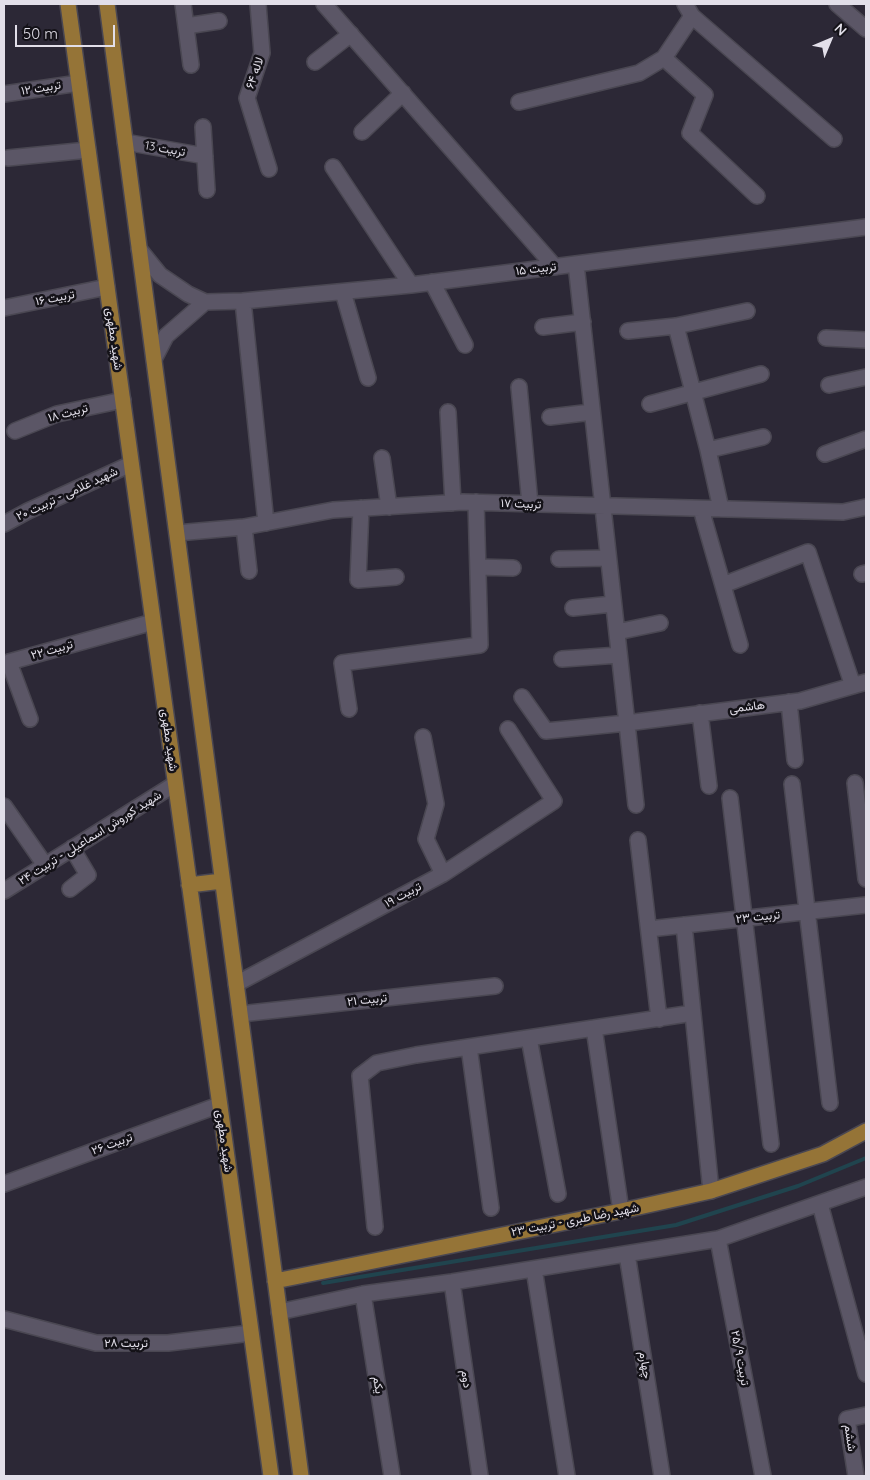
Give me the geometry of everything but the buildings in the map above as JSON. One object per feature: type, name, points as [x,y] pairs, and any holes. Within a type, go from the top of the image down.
[{"type":"main road","name":"شهید مطهری","points":[[68,4],[271,1476]]},
{"type":"main road","points":[[107,4],[301,1476]]},
{"type":"main road","points":[[189,885],[222,881]]},
{"type":"main road","name":"شهید رضا طبری - تربیت ۲۳","points":[[275,1280],[621,1211],[711,1191],[823,1154],[866,1131]]},
{"type":"street","points":[[183,4],[191,66]]},
{"type":"street","name":"لاله ۶۴","points":[[258,4],[262,53],[247,98],[269,169]]},
{"type":"street","points":[[324,4],[555,267]]},
{"type":"street","points":[[837,4],[866,29]]},
{"type":"street","points":[[519,102],[639,73],[664,58],[688,10],[834,139]]},
{"type":"street","points":[[186,26],[219,21]]},
{"type":"street","points":[[315,62],[350,34]]},
{"type":"street","points":[[664,58],[705,95],[690,133],[757,196]]},
{"type":"street","name":"تربیت ۱۲","points":[[4,94],[79,83]]},
{"type":"street","points":[[362,132],[403,94]]},
{"type":"street","points":[[204,127],[207,190]]},
{"type":"street","name":"تربیت 13","points":[[125,142],[205,156]]},
{"type":"street","points":[[8,158],[88,150]]},
{"type":"street","points":[[333,167],[412,285]]},
{"type":"street","name":"تربیت ۱۵","points":[[139,250],[160,275],[181,290],[205,302],[243,301],[412,285],[866,227]]},
{"type":"street","points":[[576,264],[636,805]]},
{"type":"street","points":[[432,282],[465,345]]},
{"type":"street","name":"تربیت ۱۶","points":[[4,308],[107,287]]},
{"type":"street","points":[[343,292],[368,378]]},
{"type":"street","points":[[243,301],[266,522]]},
{"type":"street","points":[[154,359],[166,336],[205,302]]},
{"type":"street","points":[[628,331],[676,326],[747,311]]},
{"type":"street","points":[[543,327],[583,322]]},
{"type":"street","points":[[676,326],[694,392],[721,509]]},
{"type":"street","points":[[826,338],[866,340]]},
{"type":"street","points":[[650,404],[761,374]]},
{"type":"street","points":[[829,385],[866,377]]},
{"type":"street","points":[[519,387],[530,504]]},
{"type":"street","name":"تربیت ۱۸","points":[[14,431],[58,414],[122,400]]},
{"type":"street","points":[[448,412],[454,503]]},
{"type":"street","points":[[550,417],[592,412]]},
{"type":"street","points":[[708,450],[763,437]]},
{"type":"street","points":[[825,454],[866,439]]},
{"type":"street","points":[[382,458],[389,506]]},
{"type":"street","name":"شهید غلامی - تربیت ۲۰","points":[[4,524],[28,511],[131,464]]},
{"type":"street","points":[[349,709],[342,663],[480,645],[476,502]]},
{"type":"street","name":"تربیت ۱۷","points":[[177,533],[244,527],[333,510],[476,502],[842,512],[866,507]]},
{"type":"street","points":[[361,508],[358,580],[396,578]]},
{"type":"street","points":[[701,508],[740,645]]},
{"type":"street","points":[[244,527],[249,571]]},
{"type":"street","points":[[723,585],[808,552],[859,684]]},
{"type":"street","points":[[559,559],[608,558]]},
{"type":"street","points":[[478,567],[513,568]]},
{"type":"street","points":[[573,608],[614,604]]},
{"type":"street","name":"تربیت ۲۲","points":[[30,719],[10,662],[153,622]]},
{"type":"street","points":[[617,632],[660,622]]},
{"type":"street","points":[[562,659],[619,656]]},
{"type":"street","name":"هاشمی","points":[[522,697],[546,731],[800,701],[859,684]]},
{"type":"street","points":[[789,702],[795,760]]},
{"type":"street","points":[[700,713],[709,786]]},
{"type":"street","name":"تربیت ۱۹","points":[[236,984],[443,874],[554,801],[508,729]]},
{"type":"street","points":[[423,737],[436,804],[426,839],[443,874]]},
{"type":"street","points":[[855,783],[866,879]]},
{"type":"street","name":"شهید کوروش اسماعیلی - تربیت ۲۴","points":[[4,892],[175,784]]},
{"type":"street","points":[[792,784],[830,1103]]},
{"type":"street","points":[[730,798],[771,1144]]},
{"type":"street","points":[[4,806],[45,866]]},
{"type":"street","points":[[638,840],[659,1019]]},
{"type":"street","points":[[70,890],[88,875],[72,848]]},
{"type":"street","name":"تربیت ۲۳","points":[[649,929],[866,905]]},
{"type":"street","points":[[684,926],[711,1191]]},
{"type":"street","name":"تربیت ۲۱","points":[[240,1014],[495,986]]},
{"type":"street","points":[[375,1227],[360,1076],[377,1063],[416,1055],[693,1014]]},
{"type":"street","points":[[594,1028],[621,1211]]},
{"type":"street","points":[[529,1038],[558,1194]]},
{"type":"street","points":[[469,1047],[491,1208]]},
{"type":"street","name":"تربیت ۲۶","points":[[4,1184],[219,1105]]},
{"type":"street","points":[[279,1312],[363,1294],[452,1282],[718,1239],[866,1187]]},
{"type":"street","points":[[820,1204],[866,1374]]},
{"type":"street","name":"تربیت ۲۵/۹","points":[[718,1239],[763,1476]]},
{"type":"street","name":"چهارم","points":[[627,1254],[662,1476]]},
{"type":"street","points":[[534,1269],[567,1476]]},
{"type":"street","name":"دوم","points":[[452,1282],[480,1476]]},
{"type":"street","name":"یکم","points":[[363,1294],[392,1476]]},
{"type":"street","name":"تربیت ۲۸","points":[[4,1319],[96,1343],[168,1343],[251,1332]]},
{"type":"street","name":"ششم","points":[[856,1476],[847,1419],[866,1415]]},
{"type":"waterway","points":[[323,1283],[676,1225],[798,1186],[866,1158]]}]
